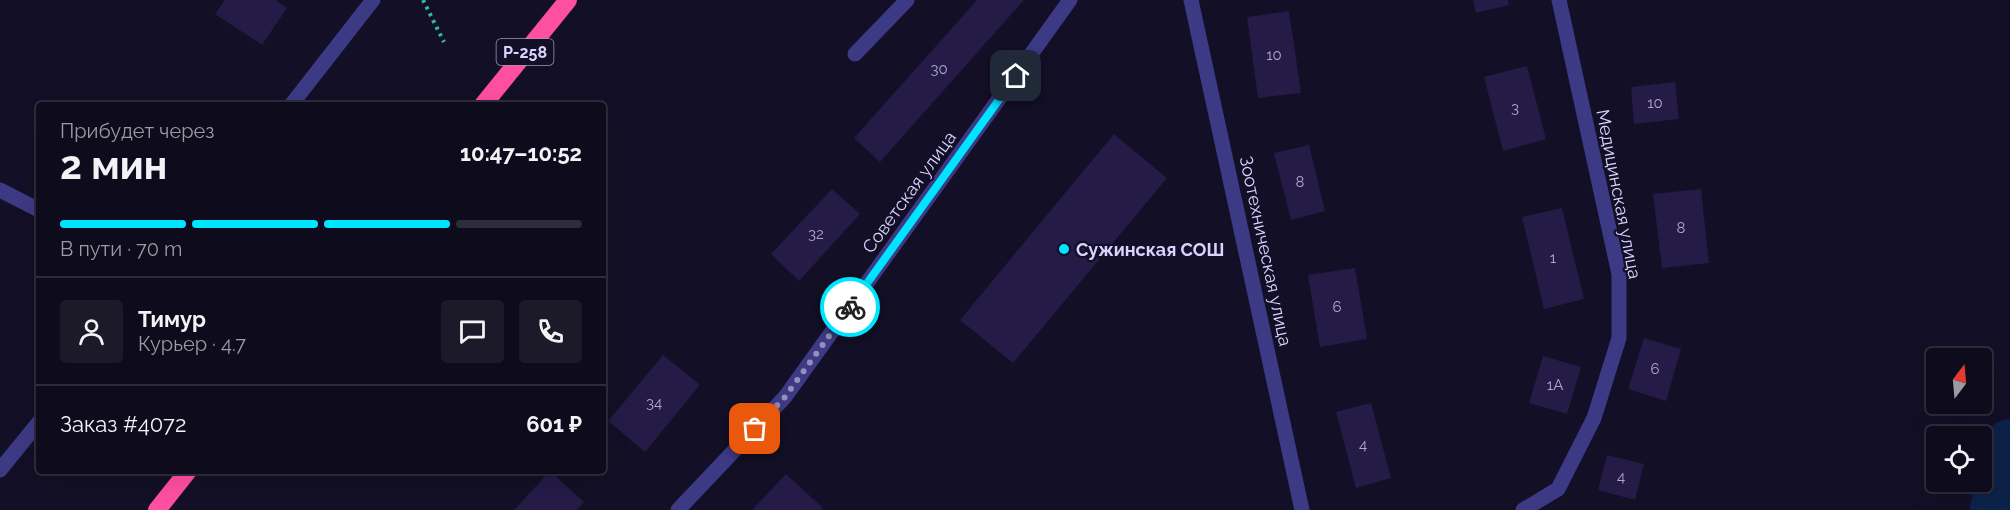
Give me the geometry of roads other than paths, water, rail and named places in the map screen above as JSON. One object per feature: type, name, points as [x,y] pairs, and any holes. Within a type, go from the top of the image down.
[{"type":"highway","name":"Р-258","points":[[485,102],[568,0]]},
{"type":"highway","points":[[157,510],[186,474]]},
{"type":"street","points":[[293,102],[373,0]]},
{"type":"street","points":[[855,54],[907,0]]},
{"type":"street","name":"Советская улица","points":[[678,510],[785,397],[1070,0]]},
{"type":"street","name":"Зоотехническая улица","points":[[1191,0],[1302,510]]},
{"type":"street","name":"Медицинская улица","points":[[1523,510],[1558,489],[1594,418],[1619,338],[1619,274],[1559,0]]},
{"type":"street","points":[[0,190],[36,208]]},
{"type":"street","points":[[0,470],[36,426]]},
{"type":"waterway","points":[[1996,510],[2010,445]]},
{"type":"place","name":"Сужинская СОШ","points":[[1064,249]]}]
